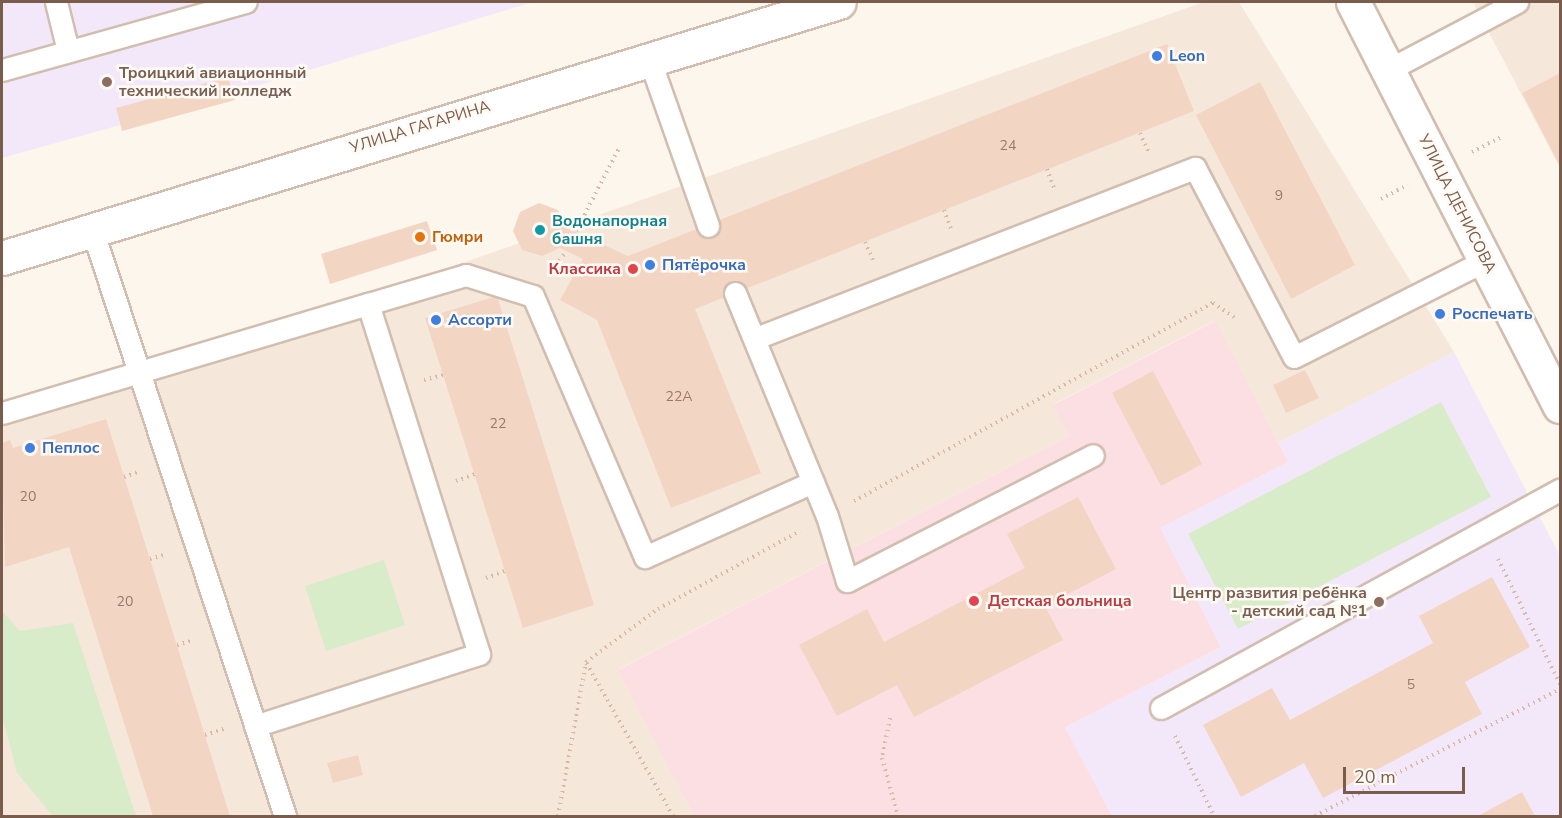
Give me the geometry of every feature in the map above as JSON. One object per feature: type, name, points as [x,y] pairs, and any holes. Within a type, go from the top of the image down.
[{"type":"main road","name":"УЛИЦА ГАГАРИНА","points":[[2,258],[649,58],[839,2]]},
{"type":"main road","name":"УЛИЦА ДЕНИСОВА","points":[[1353,2],[1560,406]]},
{"type":"lane","points":[[56,2],[68,51]]},
{"type":"lane","points":[[2,70],[246,2]]},
{"type":"lane","points":[[1388,70],[1517,2]]},
{"type":"lane","points":[[649,58],[708,226]]},
{"type":"lane","points":[[756,338],[1195,168],[1294,357],[1486,260]]},
{"type":"lane","points":[[92,229],[135,369],[285,816]]},
{"type":"lane","points":[[2,413],[135,369],[466,275],[533,296],[645,557],[813,482]]},
{"type":"lane","points":[[735,293],[756,338],[827,516],[847,581],[1094,455]]},
{"type":"lane","points":[[255,726],[479,654],[368,304]]},
{"type":"lane","points":[[1161,708],[1560,490]]},
{"type":"path","points":[[576,231],[620,146]]},
{"type":"path","points":[[558,816],[586,662],[658,609],[1213,303],[1240,321]]},
{"type":"path","points":[[1484,532],[1560,684]]},
{"type":"path","points":[[586,662],[673,816]]},
{"type":"path","points":[[1315,816],[1560,689]]},
{"type":"path","points":[[1161,708],[1214,816]]},
{"type":"path","points":[[890,718],[882,758],[898,816]]},
{"type":"shaded area","name":"Троицкий авиационный технический колледж","points":[[2,2],[533,2],[233,93],[228,77],[116,108],[120,125],[2,158]]},
{"type":"shaded area","points":[[1204,2],[1239,2],[1454,352],[1278,443],[1214,321],[1054,404],[1069,436],[619,669],[694,816],[2,816],[2,425]]},
{"type":"shaded area","points":[[1473,2],[1560,2],[1560,168]]},
{"type":"shaded area","name":"Детская больница","points":[[1215,321],[1288,462],[1160,528],[1221,647],[1065,727],[1112,816],[694,816],[618,670],[1069,436],[1053,405]]},
{"type":"shaded area","name":"Центр развития ребёнка - детский сад №1","points":[[1454,352],[1560,556],[1560,816],[1112,816],[1065,727],[1221,647],[1159,528],[1288,462],[1278,443]]},
{"type":"green space","points":[[1441,402],[1491,497],[1238,629],[1188,534]]},
{"type":"green space","points":[[384,560],[405,625],[326,651],[305,586]]},
{"type":"green space","points":[[2,611],[20,631],[73,623],[136,816],[53,816],[17,773],[2,716]]},
{"type":"building","points":[[1167,44],[1194,111],[695,309],[761,473],[671,508],[597,320],[560,300],[583,259],[560,248],[542,256],[522,250],[513,231],[520,212],[539,203],[558,210],[567,228],[628,256]]},
{"type":"building","points":[[1560,73],[1560,166],[1522,93]]},
{"type":"building","points":[[228,77],[235,100],[122,131],[116,108]]},
{"type":"building","points":[[1260,82],[1355,265],[1291,299],[1196,115]]},
{"type":"building","points":[[427,221],[437,250],[330,284],[321,254]]},
{"type":"building","points":[[497,296],[594,605],[523,628],[425,318]]},
{"type":"building","points":[[1305,370],[1319,398],[1286,413],[1273,385]]},
{"type":"building","points":[[1153,371],[1202,464],[1161,486],[1112,393]]},
{"type":"building","points":[[106,419],[230,816],[153,816],[69,547],[5,567],[2,443],[10,440],[13,448]]},
{"type":"building","points":[[1078,497],[1116,569],[1045,606],[1063,640],[914,717],[897,685],[837,716],[799,645],[867,609],[884,642],[1025,568],[1007,534]]},
{"type":"building","points":[[1492,577],[1530,647],[1465,682],[1482,714],[1323,798],[1304,763],[1241,797],[1203,725],[1272,688],[1290,720],[1433,643],[1419,616]]},
{"type":"building","points":[[358,755],[363,775],[333,783],[327,763]]},
{"type":"building","points":[[1522,792],[1535,816],[1478,816]]},
{"type":"place","name":"Leon","points":[[1157,56]]},
{"type":"place","name":"Троицкий авиационный технический колледж","points":[[107,82]]},
{"type":"place","name":"Водонапорная башня","points":[[540,230]]},
{"type":"place","name":"Гюмри","points":[[420,237]]},
{"type":"place","name":"Пятёрочка","points":[[650,265]]},
{"type":"place","name":"Классика","points":[[633,269]]},
{"type":"place","name":"Роспечать","points":[[1440,314]]},
{"type":"place","name":"Ассорти","points":[[436,320]]},
{"type":"place","name":"Пеплос","points":[[30,448]]},
{"type":"place","name":"Детская больница","points":[[974,601]]},
{"type":"place","name":"Центр развития ребёнка - детский сад №1","points":[[1379,602]]}]
